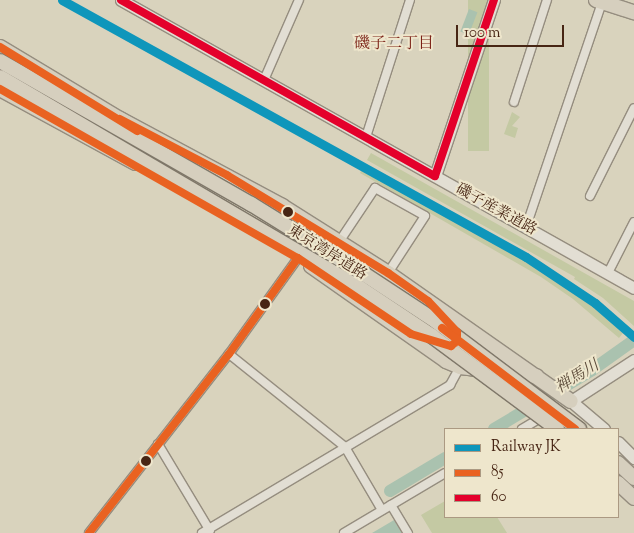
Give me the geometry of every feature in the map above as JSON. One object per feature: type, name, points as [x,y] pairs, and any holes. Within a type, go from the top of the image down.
[{"type":"highway","points":[[619,0],[634,5]]},
{"type":"highway","points":[[599,1],[634,12]]},
{"type":"highway","name":"東京湾岸道路","points":[[0,47],[120,119],[227,175],[339,242],[571,400]]},
{"type":"highway","points":[[0,61],[251,204],[364,274],[437,322],[576,428]]},
{"type":"highway","points":[[0,77],[360,288],[432,336],[556,428]]},
{"type":"highway","name":"東京湾岸道路","points":[[0,88],[298,258],[460,366],[536,376]]},
{"type":"highway","name":"東京湾岸道路","points":[[120,119],[158,146],[454,336],[576,428]]},
{"type":"highway","name":"東京湾岸道路","points":[[107,148],[230,206],[369,290],[442,340],[560,428]]},
{"type":"highway","name":"東京湾岸道路","points":[[411,334],[451,346],[457,341],[456,332],[428,301]]},
{"type":"highway","points":[[619,466],[634,480]]},
{"type":"highway","points":[[619,480],[634,494]]},
{"type":"highway","points":[[619,484],[634,498]]},
{"type":"street","name":"磯子産業道路","points":[[121,0],[634,288]]},
{"type":"street","points":[[264,80],[299,0]]},
{"type":"street","points":[[366,137],[410,0]]},
{"type":"street","points":[[435,176],[494,0]]},
{"type":"street","points":[[514,102],[547,0]]},
{"type":"street","points":[[526,227],[599,1]]},
{"type":"street","points":[[590,196],[634,108]]},
{"type":"street","points":[[339,242],[376,188],[425,216],[388,274]]},
{"type":"street","points":[[608,273],[634,222]]},
{"type":"street","points":[[88,533],[229,354],[298,258]]},
{"type":"street","points":[[229,354],[345,447],[382,510]]},
{"type":"street","points":[[524,428],[634,360]]},
{"type":"street","points":[[622,369],[634,364]]},
{"type":"street","points":[[158,444],[207,532],[450,385],[460,366]]},
{"type":"street","points":[[571,400],[603,428]]},
{"type":"street","points":[[619,443],[634,458]]},
{"type":"street","points":[[344,533],[444,474]]},
{"type":"street","points":[[391,505],[408,533]]},
{"type":"shaded area","points":[[468,0],[489,0],[489,151],[468,151]]},
{"type":"shaded area","points":[[469,9],[477,12],[469,35],[460,31]]},
{"type":"shaded area","points":[[512,112],[520,117],[512,126],[518,128],[515,138],[504,134]]},
{"type":"shaded area","points":[[371,153],[634,301],[634,326],[603,298],[574,279],[575,277],[367,160]]},
{"type":"shaded area","points":[[362,169],[521,258],[586,301],[623,333],[619,338],[573,299],[541,277],[360,173]]},
{"type":"shaded area","points":[[444,502],[444,518],[498,518],[507,533],[432,533],[421,515]]},
{"type":"shaded area","points":[[394,520],[402,533],[372,533],[389,523]]},
{"type":"waterway","name":"禅馬川","points":[[496,428],[592,370],[634,340]]},
{"type":"waterway","name":"禅馬川","points":[[390,491],[444,459]]},
{"type":"rail line","name":"JK","points":[[62,0],[526,257],[595,303],[634,337]]},
{"type":"transit line","name":"60","points":[[121,0],[435,176]]},
{"type":"transit line","name":"60","points":[[435,176],[494,0]]},
{"type":"transit line","name":"85","points":[[0,47],[137,131]]},
{"type":"transit line","name":"85","points":[[0,89],[298,258],[411,334],[451,346],[457,341],[457,332],[428,301],[388,273],[227,175],[120,119]]},
{"type":"transit line","name":"85","points":[[89,533],[229,354],[298,258]]},
{"type":"transit line","name":"85","points":[[442,328],[574,428]]},
{"type":"district","name":"磯子二丁目","points":[[394,45]]}]
